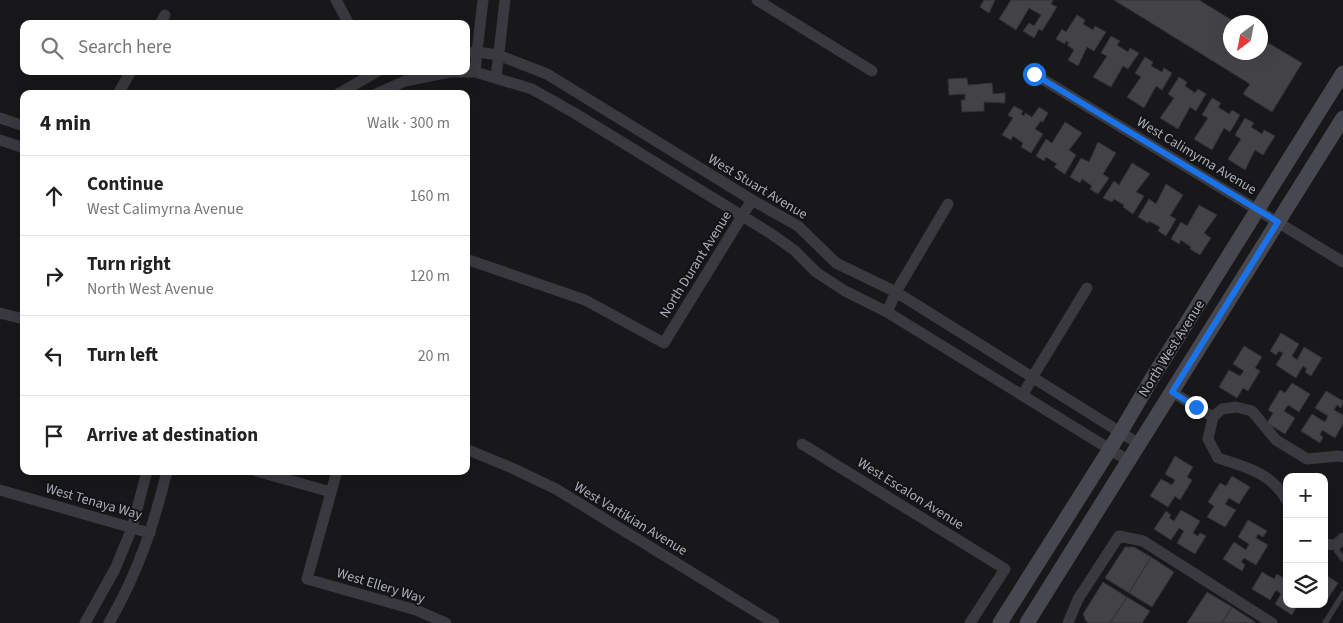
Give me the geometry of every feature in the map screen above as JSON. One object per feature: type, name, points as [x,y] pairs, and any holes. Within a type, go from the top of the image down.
[{"type":"main road","name":"North West Avenue","points":[[1000,623],[1343,73]]},
{"type":"main road","name":"North West Avenue","points":[[1027,623],[1343,118]]},
{"type":"street","points":[[336,0],[347,20]]},
{"type":"street","points":[[475,72],[472,52],[483,0]]},
{"type":"street","points":[[496,78],[505,0]]},
{"type":"street","points":[[757,0],[872,71]]},
{"type":"street","name":"West Stuart Avenue","points":[[472,52],[498,55],[547,74],[752,200],[798,226],[836,263],[896,292],[1139,444]]},
{"type":"street","points":[[470,72],[475,72],[532,89],[568,110],[742,216],[794,250],[816,272],[846,291],[887,312],[1129,461]]},
{"type":"street","name":"West Calimyrna Avenue","points":[[1034,74],[1343,262]]},
{"type":"street","points":[[120,90],[129,75]]},
{"type":"street","points":[[345,90],[371,75]]},
{"type":"street","points":[[377,75],[381,90]]},
{"type":"street","points":[[386,90],[405,81],[427,75]]},
{"type":"street","points":[[0,118],[20,125]]},
{"type":"street","points":[[0,140],[20,147]]},
{"type":"street","name":"North Durant Avenue","points":[[470,261],[585,300],[664,343],[752,200]]},
{"type":"street","points":[[887,312],[896,292],[948,204]]},
{"type":"street","points":[[1022,395],[1087,288]]},
{"type":"street","points":[[0,313],[20,319]]},
{"type":"street","points":[[1172,392],[1212,417]]},
{"type":"street","points":[[1283,494],[1280,489],[1256,470],[1218,458],[1208,439],[1212,417],[1222,409],[1236,407],[1252,411],[1276,440],[1307,459],[1339,456],[1343,458]]},
{"type":"street","name":"West Escalon Avenue","points":[[802,444],[1005,569],[970,623]]},
{"type":"street","name":"West Vartikian Avenue","points":[[470,451],[556,489],[774,623]]},
{"type":"street","points":[[85,623],[115,569],[132,528],[146,475]]},
{"type":"street","points":[[109,623],[128,590],[150,533],[166,475]]},
{"type":"street","points":[[270,475],[331,492],[336,475]]},
{"type":"street","name":"West Tenaya Way","points":[[0,490],[150,533]]},
{"type":"street","name":"West Ellery Way","points":[[331,492],[307,579],[416,610],[446,623]]},
{"type":"street","points":[[1068,623],[1078,599],[1119,536],[1144,541],[1272,623]]},
{"type":"lane","points":[[1334,542],[1337,551],[1343,559]]},
{"type":"lane","points":[[1325,623],[1343,594]]},
{"type":"building","points":[[984,0],[995,0],[989,13],[980,7]]},
{"type":"building","points":[[1011,0],[1053,0],[1051,4],[1057,7],[1042,31],[1039,29],[1034,38],[1023,31],[1029,23],[1034,26],[1041,15],[1029,8],[1016,30],[999,19]]},
{"type":"building","points":[[1114,0],[1199,0],[1224,15],[1223,60],[1268,60],[1268,43],[1302,63],[1272,112],[1243,94],[1250,84]]},
{"type":"building","points":[[1077,15],[1085,20],[1083,24],[1093,30],[1095,26],[1106,32],[1094,51],[1087,47],[1078,66],[1068,60],[1074,50],[1067,45],[1069,43],[1066,41],[1065,44],[1056,39],[1062,29],[1066,32]]},
{"type":"building","points":[[1111,36],[1120,41],[1117,45],[1128,52],[1130,48],[1139,53],[1128,69],[1123,66],[1111,87],[1093,77],[1107,56],[1101,53]]},
{"type":"building","points":[[1145,57],[1153,62],[1151,66],[1162,72],[1164,68],[1172,73],[1162,90],[1156,86],[1144,108],[1127,97],[1141,77],[1135,73]]},
{"type":"building","points":[[1179,77],[1187,82],[1185,86],[1195,93],[1198,89],[1206,94],[1196,111],[1190,107],[1178,129],[1160,118],[1174,98],[1168,94]]},
{"type":"building","points":[[967,78],[968,85],[992,83],[993,94],[1005,93],[1005,103],[984,102],[984,111],[962,112],[961,100],[965,100],[965,94],[949,95],[948,79]]},
{"type":"building","points":[[1212,98],[1221,103],[1218,107],[1229,114],[1232,110],[1240,115],[1230,132],[1224,128],[1212,150],[1194,139],[1208,118],[1202,115]]},
{"type":"building","points":[[1014,106],[1023,111],[1021,114],[1024,116],[1025,113],[1032,117],[1039,107],[1048,113],[1043,122],[1041,121],[1035,129],[1043,134],[1031,153],[1021,147],[1023,143],[1013,136],[1011,140],[1002,135],[1013,118],[1008,115]]},
{"type":"building","points":[[1245,118],[1254,123],[1251,127],[1262,134],[1264,130],[1275,136],[1263,155],[1255,150],[1245,170],[1228,159],[1241,139],[1235,135]]},
{"type":"building","points":[[1065,122],[1082,133],[1069,150],[1076,155],[1065,174],[1054,167],[1057,164],[1046,157],[1044,161],[1036,156],[1046,139],[1052,143]]},
{"type":"building","points":[[1098,142],[1116,153],[1103,174],[1109,178],[1098,194],[1090,189],[1092,186],[1082,179],[1080,183],[1070,177],[1081,158],[1089,162]]},
{"type":"building","points":[[1132,163],[1150,174],[1136,192],[1144,196],[1133,214],[1114,199],[1112,202],[1103,198],[1114,181],[1119,185]]},
{"type":"building","points":[[1166,184],[1183,195],[1170,216],[1176,219],[1166,236],[1158,231],[1160,227],[1138,217],[1149,199],[1156,204]]},
{"type":"building","points":[[1199,205],[1217,215],[1204,233],[1211,238],[1200,255],[1181,240],[1179,244],[1171,239],[1181,222],[1187,226]]},
{"type":"building","points":[[1281,333],[1299,344],[1292,356],[1297,360],[1304,347],[1322,358],[1311,376],[1305,372],[1307,369],[1303,366],[1296,378],[1276,365],[1283,353],[1279,351],[1276,355],[1270,351]]},
{"type":"building","points":[[1244,346],[1262,357],[1255,368],[1260,371],[1248,391],[1243,388],[1237,398],[1219,387],[1229,370],[1240,376],[1244,371],[1233,364]]},
{"type":"building","points":[[1292,383],[1310,394],[1299,412],[1288,405],[1284,411],[1295,418],[1285,434],[1267,423],[1273,413],[1268,410],[1280,390],[1285,393]]},
{"type":"building","points":[[1326,391],[1343,401],[1341,408],[1337,405],[1334,410],[1343,415],[1343,424],[1335,438],[1322,430],[1320,435],[1323,437],[1320,443],[1301,431],[1312,414],[1325,422],[1328,416],[1315,408]]},
{"type":"building","points":[[1175,456],[1193,467],[1187,477],[1192,480],[1180,500],[1175,496],[1168,507],[1150,496],[1161,479],[1172,485],[1175,480],[1165,474]]},
{"type":"building","points":[[1232,476],[1250,487],[1239,504],[1229,498],[1225,504],[1236,510],[1225,527],[1207,517],[1214,506],[1208,502],[1220,483],[1226,486]]},
{"type":"building","points":[[1181,510],[1200,521],[1193,533],[1198,536],[1200,533],[1206,536],[1195,554],[1177,543],[1184,531],[1179,528],[1171,540],[1154,529],[1166,511],[1171,515],[1169,518],[1174,521]]},
{"type":"building","points":[[1248,520],[1267,531],[1263,537],[1258,534],[1256,538],[1268,545],[1256,565],[1244,558],[1241,562],[1245,565],[1242,571],[1223,559],[1234,542],[1246,550],[1249,544],[1238,537]]},
{"type":"building","points":[[1125,547],[1134,547],[1151,557],[1129,593],[1105,578]]},
{"type":"building","points":[[1151,557],[1174,572],[1152,607],[1129,593]]},
{"type":"building","points":[[1262,572],[1274,579],[1277,574],[1283,578],[1283,608],[1296,608],[1292,615],[1275,604],[1281,594],[1276,590],[1270,600],[1252,589]]},
{"type":"building","points":[[1328,576],[1338,583],[1328,598]]},
{"type":"building","points":[[1103,582],[1127,597],[1110,623],[1089,623],[1083,614]]},
{"type":"building","points":[[1207,592],[1232,607],[1222,623],[1187,623]]},
{"type":"building","points":[[1127,597],[1150,611],[1142,623],[1110,623]]},
{"type":"building","points":[[1232,607],[1255,622],[1222,623]]},
{"type":"route","points":[[1034,74],[1278,222],[1172,392],[1196,407]]}]
